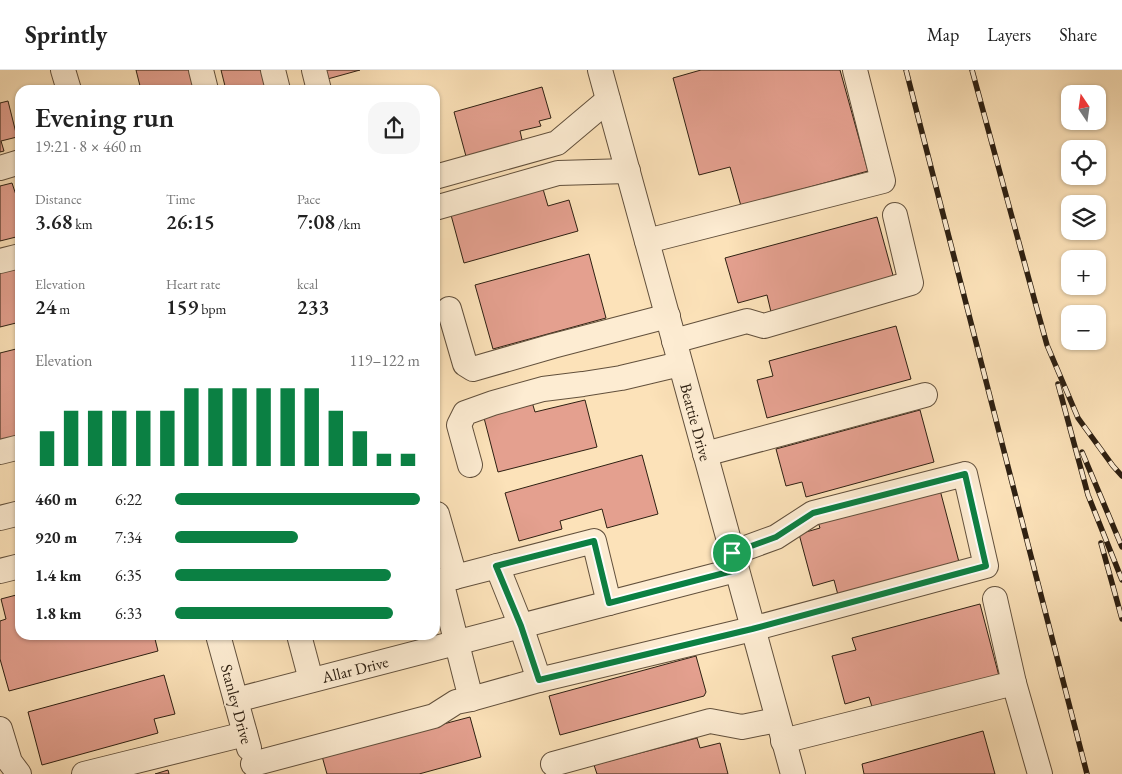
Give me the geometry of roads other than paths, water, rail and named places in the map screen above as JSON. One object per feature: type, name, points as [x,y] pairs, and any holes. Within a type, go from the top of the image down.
[{"type":"street","points":[[63,70],[68,85]]},
{"type":"street","points":[[201,70],[205,85]]},
{"type":"street","points":[[273,70],[277,85]]},
{"type":"street","points":[[314,70],[318,85]]},
{"type":"street","name":"Beattie Drive","points":[[600,70],[793,774]]},
{"type":"street","points":[[647,241],[883,181],[854,70]]},
{"type":"street","points":[[440,176],[557,143],[608,100]]},
{"type":"street","points":[[0,168],[15,164]]},
{"type":"street","points":[[440,207],[558,173],[628,171]]},
{"type":"street","points":[[674,341],[747,321],[764,326],[911,283],[894,215]]},
{"type":"street","points":[[0,261],[15,257]]},
{"type":"street","points":[[449,308],[465,364],[473,369],[668,316]]},
{"type":"street","points":[[470,465],[459,425],[465,413],[543,389],[621,378],[680,364]]},
{"type":"street","points":[[705,454],[925,395]]},
{"type":"street","points":[[0,452],[15,448]]},
{"type":"street","name":"Allar Drive","points":[[236,700],[609,603],[734,562],[813,513],[965,474],[986,566],[752,629]]},
{"type":"street","points":[[0,518],[15,514]]},
{"type":"street","points":[[444,581],[594,541],[609,603]]},
{"type":"street","points":[[440,543],[444,581],[456,643],[471,699]]},
{"type":"street","points":[[496,566],[521,626],[539,680]]},
{"type":"street","points":[[0,571],[15,567]]},
{"type":"street","points":[[995,599],[1014,683],[1040,774]]},
{"type":"street","points":[[255,769],[434,716],[456,702],[752,629]]},
{"type":"street","name":"Stanley Drive","points":[[219,640],[255,769]]},
{"type":"street","points":[[300,640],[311,680]]},
{"type":"street","points":[[553,764],[710,721],[780,731],[1014,683]]},
{"type":"street","points":[[0,729],[10,762],[19,774]]},
{"type":"street","points":[[84,774],[245,734]]},
{"type":"railway","points":[[906,70],[1087,774]]},
{"type":"railway","points":[[972,70],[1047,345],[1078,418],[1122,476]]},
{"type":"railway","points":[[1058,384],[1088,495],[1122,580]]},
{"type":"railway","points":[[1082,452],[1122,547]]},
{"type":"railway","points":[[1101,543],[1122,619]]}]
